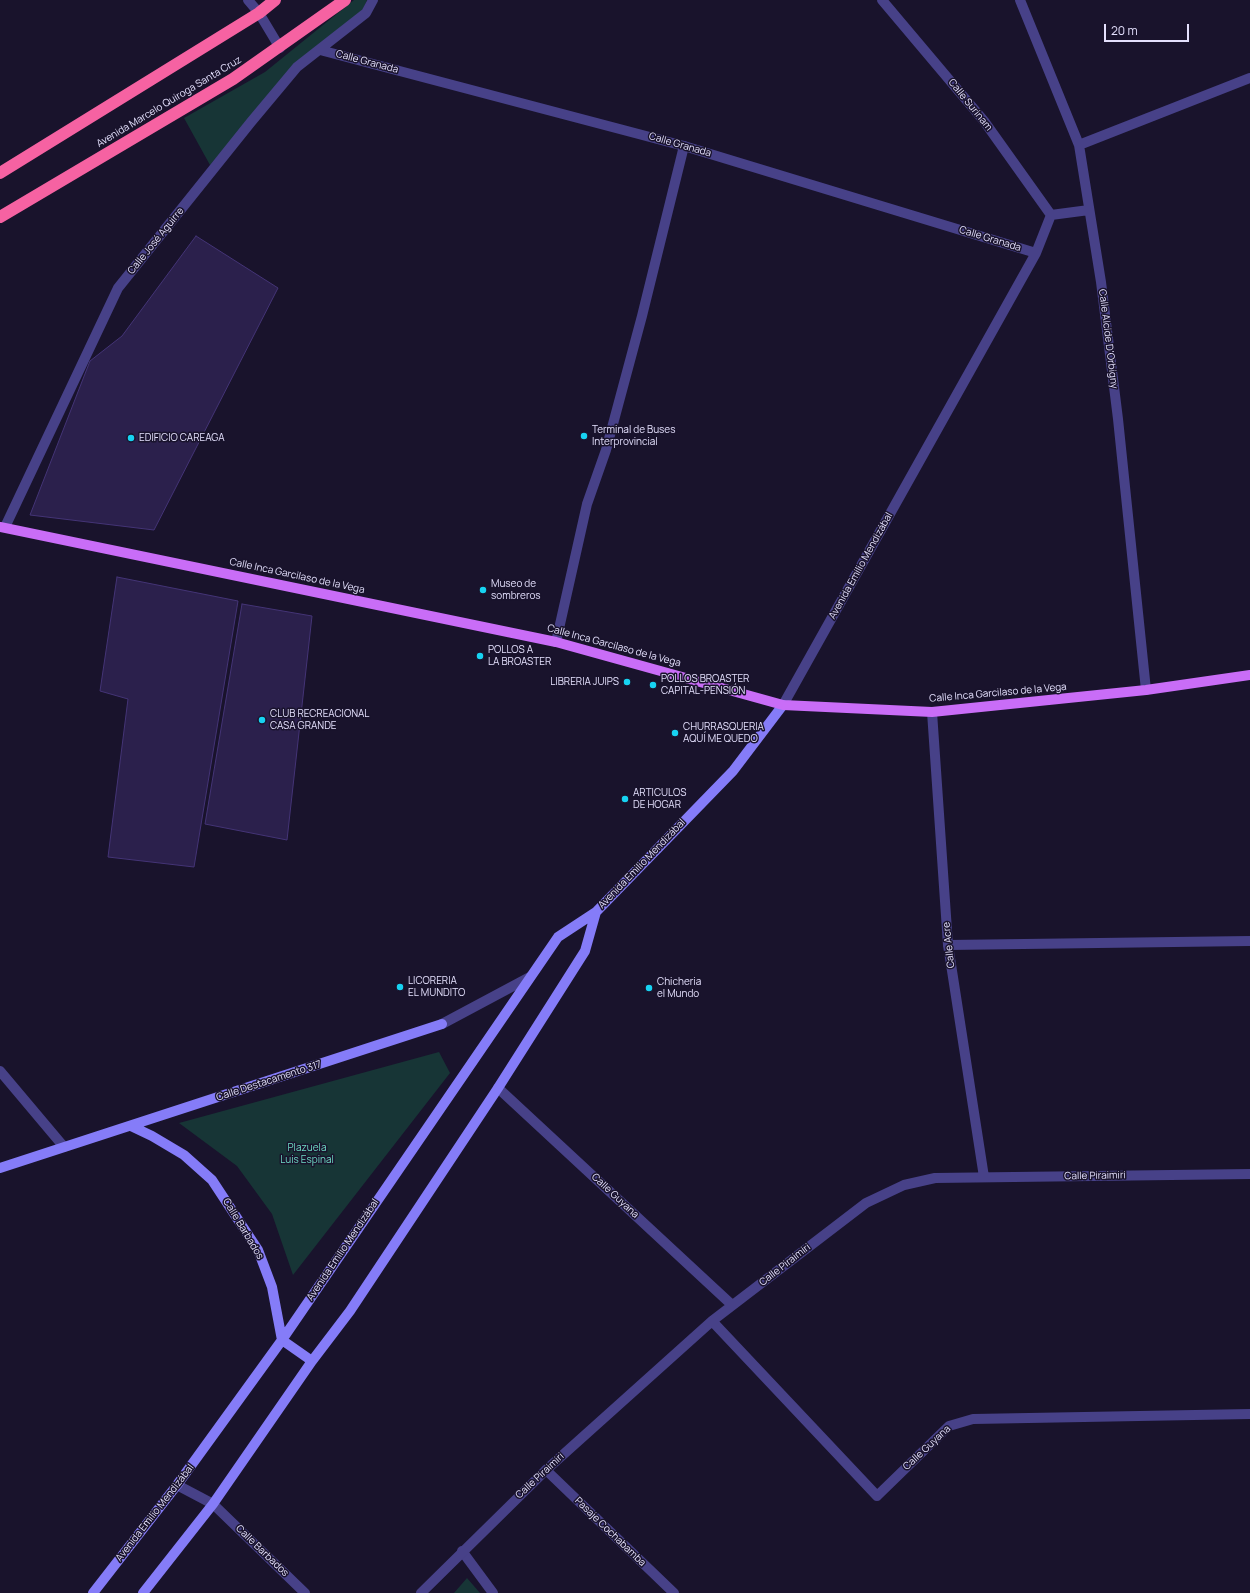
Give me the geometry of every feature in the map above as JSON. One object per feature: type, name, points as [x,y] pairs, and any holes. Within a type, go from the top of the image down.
[{"type":"highway","points":[[0,173],[259,13],[275,0]]},
{"type":"highway","name":"Avenida Marcelo Quiroga Santa Cruz","points":[[0,216],[226,83],[280,48],[344,0]]},
{"type":"main road","name":"Calle Inca Garcilaso de la Vega","points":[[2,527],[556,642],[783,705],[932,712],[1146,690],[1250,675]]},
{"type":"main road","name":"Avenida Emilio Mendizábal","points":[[93,1593],[177,1485],[282,1340],[558,937],[596,912],[733,771],[783,705]]},
{"type":"main road","name":"Avenida Emilio Mendizábal","points":[[143,1593],[213,1504],[312,1361],[350,1310],[498,1088],[585,951],[596,912]]},
{"type":"main road","name":"Calle Destacamento 317","points":[[0,1168],[442,1024]]},
{"type":"main road","name":"Calle Barbados","points":[[130,1126],[152,1136],[184,1155],[212,1180],[258,1250],[272,1287],[282,1340]]},
{"type":"main road","points":[[282,1340],[312,1361]]},
{"type":"street","points":[[248,0],[259,13],[280,48]]},
{"type":"street","name":"Calle José Aguirre","points":[[2,527],[118,288],[297,67],[366,13],[372,0]]},
{"type":"street","name":"Calle Surinam","points":[[882,0],[984,121],[1051,215]]},
{"type":"street","name":"Calle Alcide D'Orbigny","points":[[1020,0],[1079,145],[1101,282],[1118,419],[1146,690]]},
{"type":"street","name":"Calle Granada","points":[[320,50],[684,146],[1036,253]]},
{"type":"street","points":[[1079,145],[1250,78]]},
{"type":"street","points":[[556,642],[587,504],[606,450],[684,146]]},
{"type":"street","points":[[1051,215],[1089,210]]},
{"type":"street","name":"Avenida Emilio Mendizábal","points":[[783,705],[1036,253],[1051,215]]},
{"type":"street","name":"Calle Acre","points":[[932,712],[948,945],[984,1177]]},
{"type":"street","points":[[948,945],[1250,941]]},
{"type":"street","name":"Calle Destacamento 317","points":[[442,1024],[530,977]]},
{"type":"street","points":[[0,1071],[64,1147]]},
{"type":"street","name":"Calle Guyana","points":[[498,1088],[732,1305]]},
{"type":"street","name":"Calle Piraimiri","points":[[421,1593],[546,1470],[712,1321],[866,1202],[904,1185],[935,1178],[1250,1174]]},
{"type":"street","name":"Calle Guyana","points":[[712,1321],[877,1496],[948,1426],[973,1419],[1250,1414]]},
{"type":"street","name":"Pasaje Cochabamba","points":[[546,1470],[674,1593]]},
{"type":"street","name":"Calle Barbados","points":[[177,1485],[213,1504],[305,1593]]},
{"type":"street","points":[[462,1551],[493,1593]]},
{"type":"green space","points":[[354,0],[367,0],[362,12],[300,62],[210,165],[184,118],[265,72]]},
{"type":"green space","name":"Plazuela Luis Espinal","points":[[439,1052],[450,1073],[293,1275],[272,1214],[237,1166],[179,1123]]},
{"type":"green space","points":[[467,1578],[480,1593],[454,1593]]},
{"type":"building","name":"EDIFICIO CAREAGA","points":[[196,236],[278,288],[154,530],[30,515],[90,361],[122,336]]},
{"type":"building","points":[[117,577],[238,601],[194,867],[108,857],[128,699],[100,691]]},
{"type":"building","name":"CLUB RECREACIONAL CASA GRANDE","points":[[242,604],[312,616],[287,840],[205,824]]},
{"type":"place","name":"Terminal de Buses Interprovincial","points":[[584,436]]},
{"type":"place","name":"EDIFICIO CAREAGA","points":[[131,438]]},
{"type":"place","name":"Museo de sombreros","points":[[483,590]]},
{"type":"place","name":"POLLOS A LA BROASTER","points":[[480,656]]},
{"type":"place","name":"LIBRERIA JUIPS","points":[[627,682]]},
{"type":"place","name":"POLLOS BROASTER CAPITAL-PENSIÓN","points":[[653,685]]},
{"type":"place","name":"CLUB RECREACIONAL CASA GRANDE","points":[[262,720]]},
{"type":"place","name":"CHURRASQUERIA AQUÍ ME QUEDO","points":[[675,733]]},
{"type":"place","name":"ARTICULOS DE HOGAR","points":[[625,799]]},
{"type":"place","name":"LICORERIA EL MUNDITO","points":[[400,987]]},
{"type":"place","name":"Chicheria el Mundo","points":[[649,988]]}]
